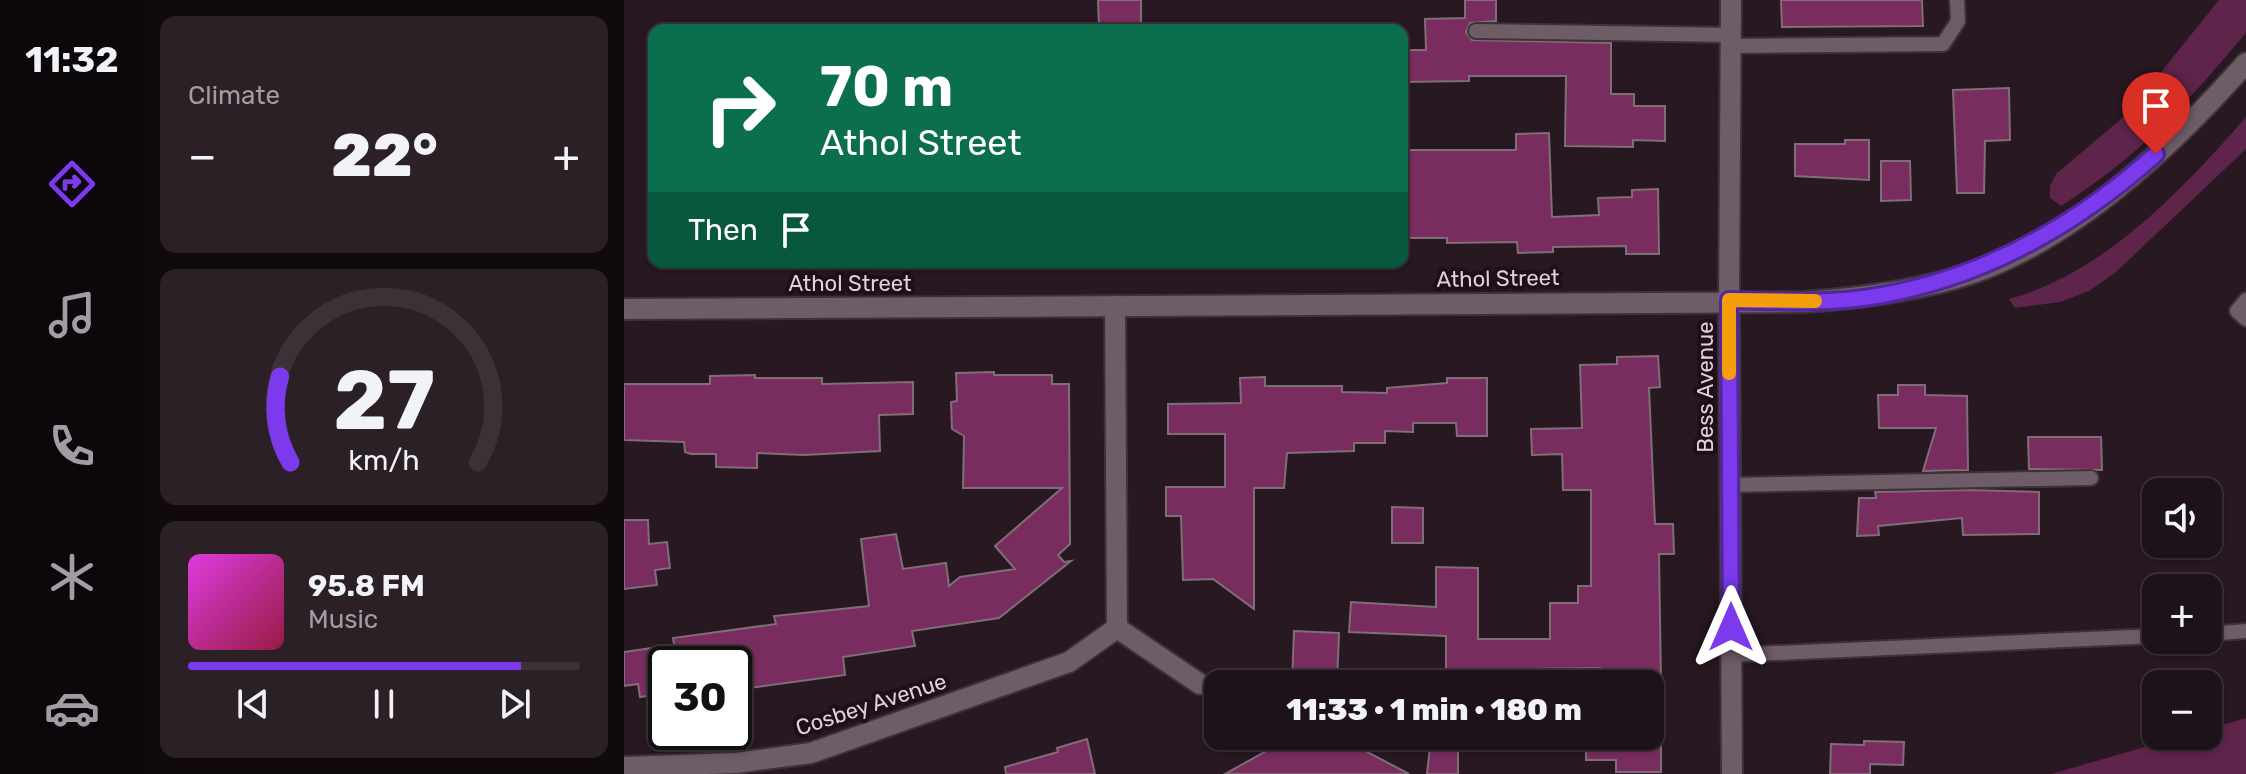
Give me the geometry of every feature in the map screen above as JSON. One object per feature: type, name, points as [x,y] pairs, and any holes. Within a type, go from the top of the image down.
[{"type":"street","name":"Bess Avenue","points":[[1731,0],[1732,774]]},
{"type":"street","name":"Athol Street","points":[[624,309],[1864,298],[1973,273],[2022,251],[2136,172],[2198,117],[2246,63]]},
{"type":"street","points":[[1115,306],[1117,628],[1200,684]]},
{"type":"street","name":"Cosbey Avenue","points":[[624,767],[736,763],[811,753],[1069,662],[1117,628]]},
{"type":"lane","points":[[1476,31],[1943,44],[1958,21],[1957,0]]},
{"type":"lane","points":[[2246,300],[2237,311],[2246,319]]},
{"type":"lane","points":[[1730,485],[2091,478]]},
{"type":"lane","points":[[2222,633],[2246,631]]},
{"type":"lane","points":[[1731,655],[2142,637]]},
{"type":"shaded area","points":[[2219,0],[2246,0],[2246,33],[2224,59],[2161,127],[2115,168],[2061,206],[2050,198],[2050,186],[2056,174],[2128,113]]},
{"type":"shaded area","points":[[2246,117],[2246,149],[2115,273],[2089,291],[2060,302],[2015,308],[2009,299],[2078,269],[2140,225],[2196,172]]},
{"type":"shaded area","points":[[2246,718],[2246,774],[2051,774],[2142,748],[2222,750],[2222,725]]},
{"type":"building","points":[[1098,0],[1141,0],[1141,24],[1099,24]]},
{"type":"building","points":[[1465,0],[1496,0],[1496,21],[1470,23],[1466,32],[1472,40],[1611,43],[1611,94],[1634,94],[1634,106],[1665,106],[1665,141],[1633,140],[1633,147],[1565,146],[1566,76],[1469,76],[1469,81],[1408,82],[1408,50],[1426,50],[1425,19],[1465,18]]},
{"type":"building","points":[[1781,0],[1922,0],[1923,26],[1782,27]]},
{"type":"building","points":[[2009,88],[2010,140],[1985,141],[1984,193],[1957,193],[1953,90]]},
{"type":"building","points":[[1549,133],[1552,217],[1599,215],[1598,198],[1632,197],[1632,190],[1658,189],[1659,254],[1626,254],[1626,246],[1553,247],[1553,252],[1518,253],[1517,242],[1447,243],[1447,238],[1408,238],[1408,150],[1516,150],[1516,134]]},
{"type":"building","points":[[1845,140],[1869,140],[1869,180],[1795,176],[1795,144],[1845,144]]},
{"type":"building","points":[[1881,161],[1910,161],[1911,200],[1881,201]]},
{"type":"building","points":[[1658,356],[1660,387],[1649,388],[1655,524],[1673,524],[1674,554],[1659,554],[1661,670],[1446,670],[1446,636],[1349,632],[1351,602],[1436,607],[1436,567],[1478,568],[1478,639],[1550,639],[1550,603],[1578,603],[1578,586],[1591,586],[1591,490],[1563,490],[1562,454],[1532,455],[1531,429],[1582,428],[1580,365],[1617,364],[1617,357]]},
{"type":"building","points":[[956,373],[1052,375],[1052,384],[1069,384],[1070,544],[1058,555],[1064,562],[1071,561],[999,618],[912,631],[915,646],[843,657],[845,675],[752,688],[752,646],[674,646],[673,638],[776,624],[774,616],[869,606],[861,539],[896,534],[903,569],[946,563],[949,586],[960,577],[1015,569],[995,546],[1062,488],[963,488],[964,436],[952,429],[951,402],[957,401]]},
{"type":"building","points":[[755,375],[755,378],[822,378],[822,384],[913,382],[913,414],[879,415],[880,451],[804,455],[757,453],[757,468],[716,467],[716,454],[685,452],[684,442],[624,440],[624,384],[710,384],[710,376]]},
{"type":"building","points":[[1265,377],[1265,386],[1342,386],[1342,392],[1387,393],[1387,388],[1447,383],[1447,378],[1487,378],[1487,436],[1457,436],[1456,423],[1413,423],[1413,432],[1385,431],[1385,443],[1354,443],[1354,451],[1287,453],[1284,488],[1254,488],[1254,609],[1213,579],[1183,580],[1181,516],[1166,516],[1166,487],[1225,487],[1225,434],[1168,434],[1168,404],[1241,403],[1240,378]]},
{"type":"building","points":[[1898,385],[1925,385],[1925,395],[1967,396],[1968,470],[1923,471],[1936,428],[1879,428],[1878,395],[1898,395]]},
{"type":"building","points":[[2028,437],[2101,437],[2102,470],[2029,469]]},
{"type":"building","points":[[1875,492],[2039,492],[2039,534],[1963,535],[1962,518],[1878,526],[1879,535],[1857,536],[1859,498],[1876,498]]},
{"type":"building","points":[[1392,507],[1423,508],[1423,543],[1392,543]]},
{"type":"building","points":[[624,520],[648,520],[649,544],[667,542],[670,568],[655,570],[657,585],[624,589]]},
{"type":"building","points":[[1294,631],[1339,633],[1338,670],[1293,670]]},
{"type":"building","points":[[648,649],[648,696],[640,697],[638,684],[624,686],[624,652]]},
{"type":"building","points":[[1087,739],[1095,774],[1006,774],[1005,767],[1058,752],[1057,748]]},
{"type":"building","points":[[1864,741],[1904,742],[1903,765],[1870,764],[1870,774],[1830,774],[1831,744],[1864,745]]},
{"type":"building","points":[[1268,750],[1364,750],[1409,774],[1225,774]]},
{"type":"building","points":[[1430,750],[1458,750],[1458,774],[1427,774]]},
{"type":"building","points":[[1586,750],[1661,750],[1661,772],[1616,772],[1616,760],[1586,760]]},
{"type":"slow traffic","points":[[1729,373],[1729,300],[1815,301]]},
{"type":"route","points":[[1731,627],[1729,300],[1805,302],[1864,298],[1973,273],[2022,251],[2069,221],[2156,154]]}]
